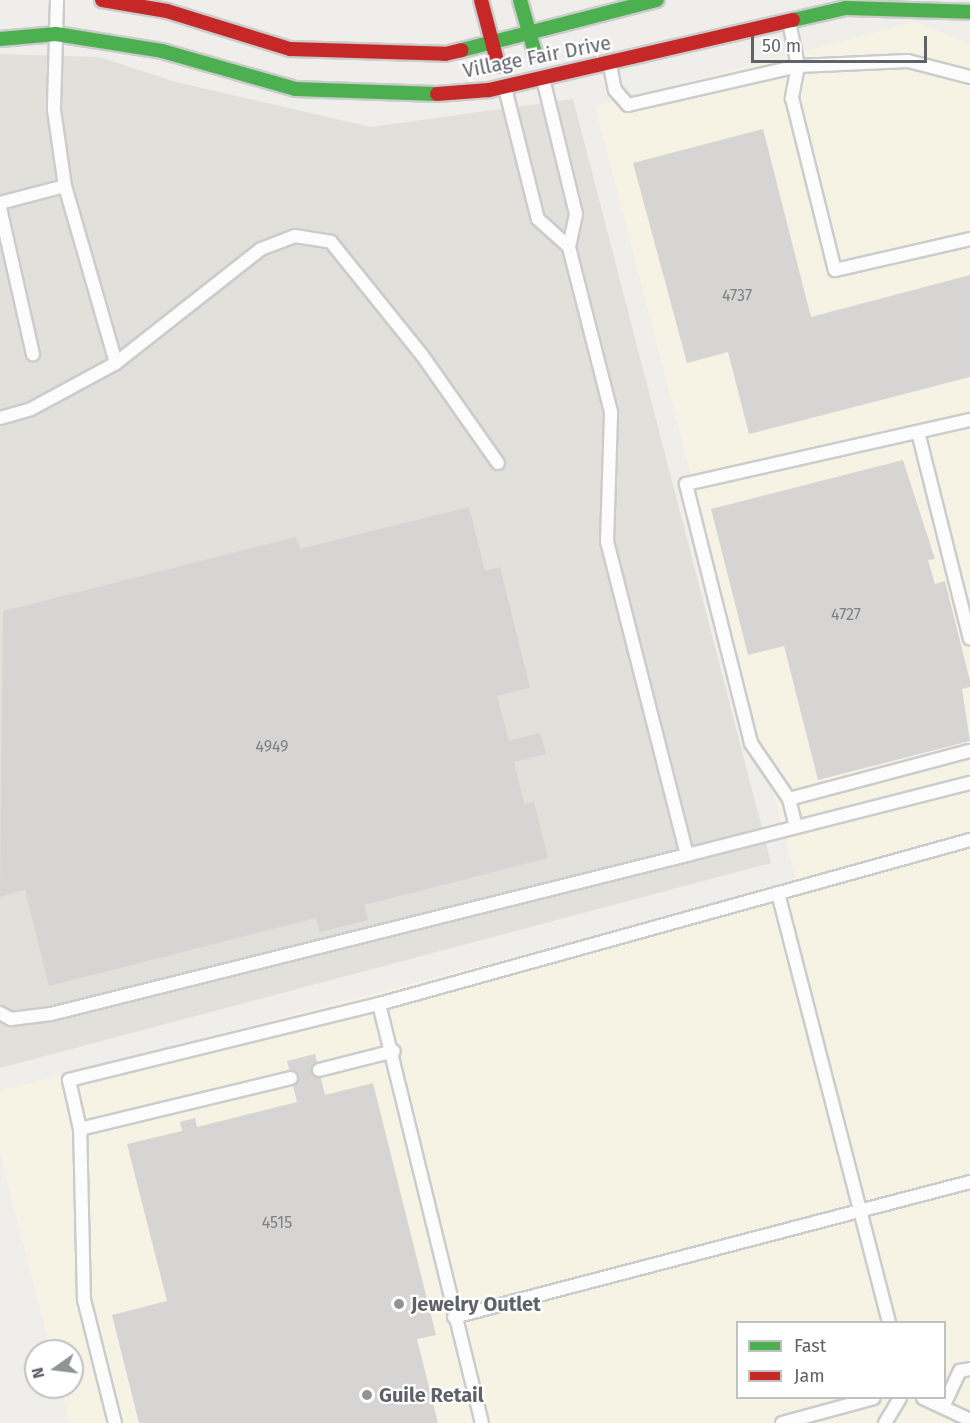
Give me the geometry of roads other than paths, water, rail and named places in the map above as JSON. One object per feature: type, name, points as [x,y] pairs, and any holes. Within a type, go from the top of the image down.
[{"type":"street","name":"Village Fair Drive","points":[[102,0],[167,11],[290,49],[445,54],[657,0]]},
{"type":"street","points":[[481,0],[505,87]]},
{"type":"street","points":[[520,0],[543,78]]},
{"type":"street","points":[[793,20],[794,0]]},
{"type":"street","name":"Village Fair Drive","points":[[0,39],[56,34],[162,51],[295,89],[409,96],[505,87],[846,8],[970,12]]},
{"type":"lane","points":[[57,0],[54,110],[65,186],[116,363]]},
{"type":"lane","points":[[793,20],[798,66],[792,98],[835,270],[970,239]]},
{"type":"lane","points":[[610,63],[615,90],[628,105],[798,66],[908,61],[970,77]]},
{"type":"lane","points":[[543,78],[576,214],[569,247],[610,412],[607,542],[687,855]]},
{"type":"lane","points":[[505,87],[538,219],[569,247]]},
{"type":"lane","points":[[0,203],[65,186]]},
{"type":"lane","points":[[0,208],[33,354]]},
{"type":"lane","points":[[0,418],[31,409],[116,363],[261,249],[295,236],[331,242],[422,355],[498,463]]},
{"type":"lane","points":[[796,827],[789,799],[751,743],[686,484],[970,420]]},
{"type":"lane","points":[[918,432],[970,639]]},
{"type":"lane","points":[[789,799],[970,751]]},
{"type":"lane","points":[[0,1013],[11,1019],[51,1014],[970,783]]},
{"type":"lane","points":[[115,1423],[84,1300],[80,1129],[69,1080],[380,1004],[970,840]]},
{"type":"lane","points":[[778,893],[888,1321]]},
{"type":"lane","points":[[380,1004],[394,1051],[454,1317],[482,1423]]},
{"type":"lane","points":[[319,1070],[394,1051]]},
{"type":"lane","points":[[80,1129],[291,1078]]},
{"type":"lane","points":[[454,1317],[970,1182]]},
{"type":"lane","points":[[944,1407],[960,1371],[970,1369]]},
{"type":"lane","points":[[782,1423],[870,1399]]},
{"type":"lane","points":[[885,1423],[899,1399]]},
{"type":"lane","points":[[925,1399],[970,1420]]},
{"type":"place","name":"Jewelry Outlet","points":[[399,1304]]},
{"type":"place","name":"Guile Retail","points":[[367,1395]]}]
